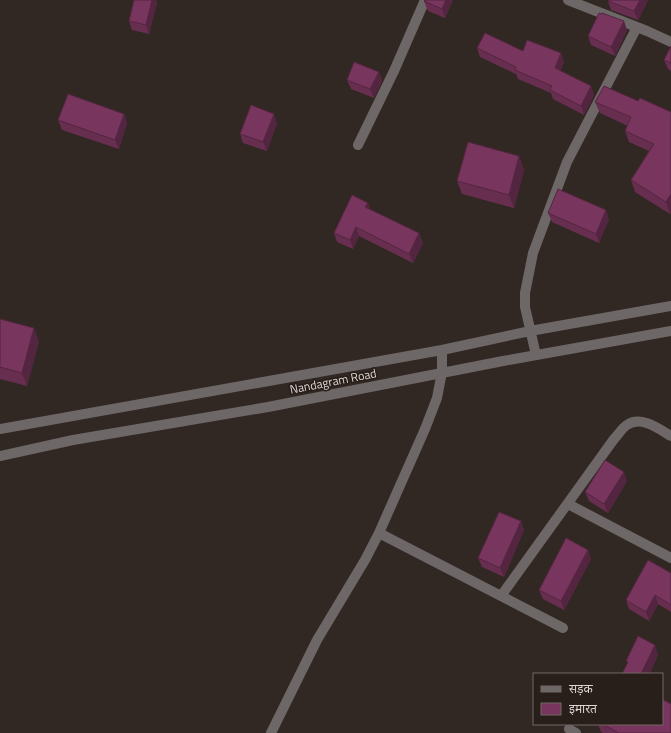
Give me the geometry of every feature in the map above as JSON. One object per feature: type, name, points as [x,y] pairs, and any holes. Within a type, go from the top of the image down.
[{"type":"street","points":[[358,145],[425,0]]},
{"type":"street","points":[[568,0],[671,42]]},
{"type":"street","points":[[536,355],[525,308],[525,294],[533,254],[567,162],[637,27]]},
{"type":"street","name":"Nandagram Road","points":[[0,429],[442,350],[530,331],[671,306]]},
{"type":"street","name":"Nandagram Road","points":[[0,456],[72,440],[268,407],[442,372],[671,331]]},
{"type":"street","points":[[271,733],[317,640],[365,560],[379,533],[425,429],[437,398],[442,372],[442,350]]},
{"type":"street","points":[[501,596],[626,425],[642,421],[671,436]]},
{"type":"street","points":[[568,504],[671,558]]},
{"type":"street","points":[[379,533],[563,628]]},
{"type":"building","points":[[134,0],[152,0],[146,25],[129,21]]},
{"type":"building","points":[[446,0],[442,9],[424,1]]},
{"type":"building","points":[[640,0],[634,11],[608,1]]},
{"type":"building","points":[[599,13],[624,21],[611,47],[588,36]]},
{"type":"building","points":[[485,33],[523,51],[527,40],[561,53],[555,68],[591,86],[581,106],[550,90],[552,86],[515,70],[516,67],[477,48]]},
{"type":"building","points":[[671,46],[671,63],[664,60]]},
{"type":"building","points":[[354,62],[379,72],[370,89],[347,80]]},
{"type":"building","points":[[604,86],[638,101],[640,98],[671,112],[671,194],[666,202],[631,180],[654,144],[625,131],[631,117],[595,102]]},
{"type":"building","points":[[68,94],[124,114],[115,140],[58,120]]},
{"type":"building","points":[[251,105],[274,114],[263,142],[240,134]]},
{"type":"building","points":[[468,142],[519,156],[509,195],[457,181]]},
{"type":"building","points":[[558,189],[606,210],[596,234],[548,213]]},
{"type":"building","points":[[352,195],[368,203],[365,207],[419,233],[409,254],[356,227],[350,240],[334,233]]},
{"type":"building","points":[[0,319],[34,328],[22,373],[0,367]]},
{"type":"building","points":[[605,460],[624,472],[604,504],[585,492]]},
{"type":"building","points":[[499,512],[521,521],[500,568],[478,558]]},
{"type":"building","points":[[566,538],[588,550],[561,601],[539,590]]},
{"type":"building","points":[[648,560],[671,573],[671,605],[655,595],[646,612],[626,600]]},
{"type":"building","points":[[638,636],[655,645],[641,673],[622,673],[628,662],[626,661]]},
{"type":"building","points":[[663,700],[671,704],[671,733],[619,733],[604,725],[663,725]]}]
